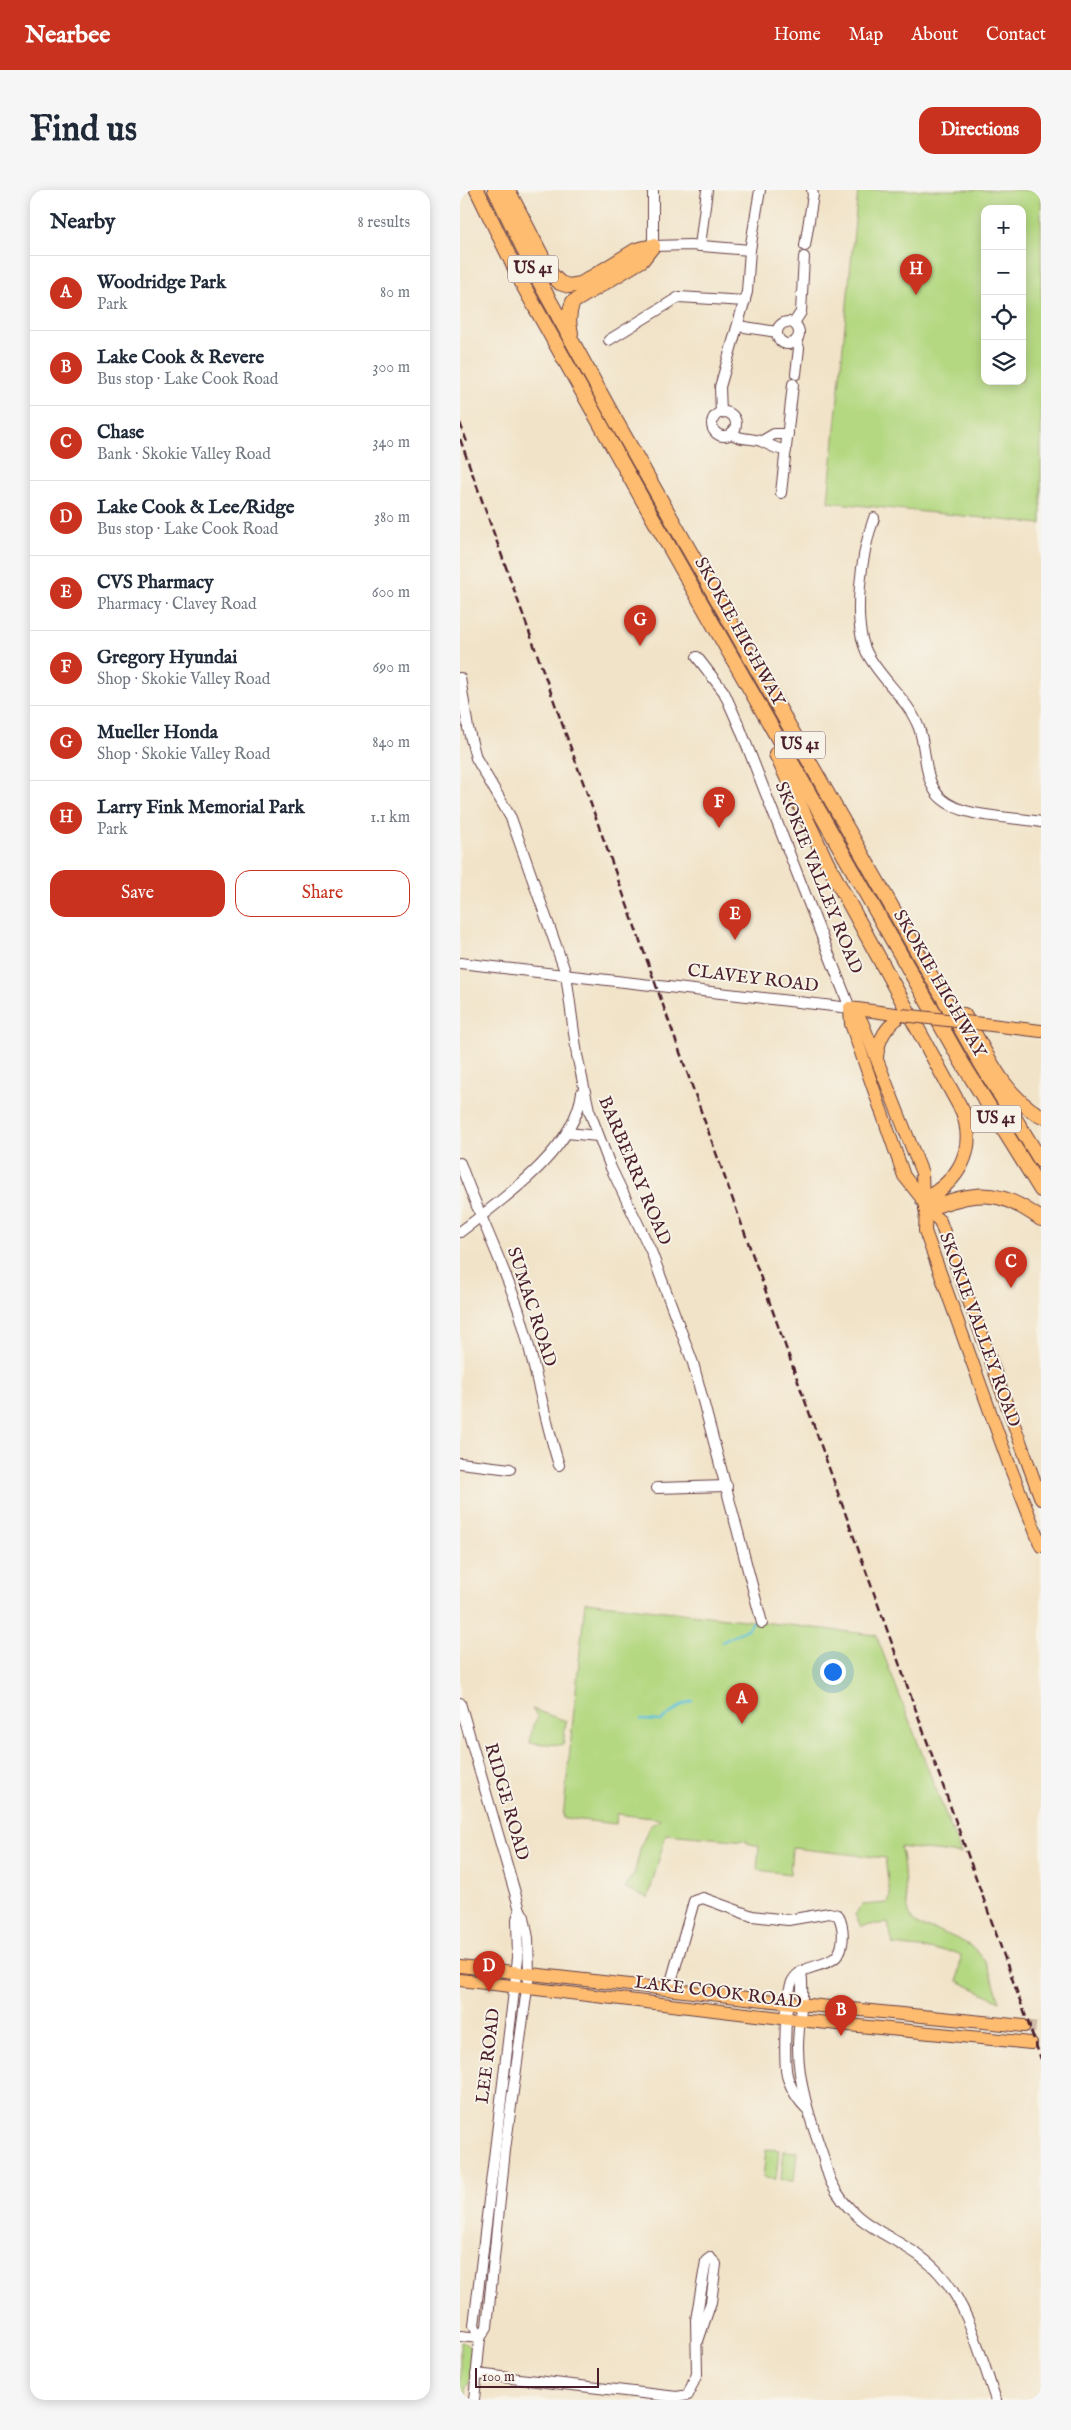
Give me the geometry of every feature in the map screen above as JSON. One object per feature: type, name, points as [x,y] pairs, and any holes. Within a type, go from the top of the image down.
[{"type":"highway","name":"SKOKIE HIGHWAY","points":[[477,190],[524,287],[558,349],[961,1061],[1041,1190]]},
{"type":"highway","name":"SKOKIE HIGHWAY","points":[[495,190],[539,281],[575,346],[977,1057],[1041,1161]]},
{"type":"highway","points":[[508,190],[551,274],[560,283],[569,286],[581,284],[636,250],[653,246]]},
{"type":"highway","points":[[575,346],[568,323],[569,310],[573,302],[642,260],[653,246]]},
{"type":"highway","points":[[736,664],[742,686],[792,786],[826,861],[966,1119],[969,1140],[967,1154],[961,1166],[924,1205]]},
{"type":"highway","points":[[882,888],[926,950],[1006,1086],[1029,1110],[1041,1116]]},
{"type":"highway","points":[[924,1205],[982,1194],[1015,1202],[1041,1219]]},
{"type":"main road","name":"CLAVEY ROAD","points":[[850,1008],[1041,1031]]},
{"type":"main road","name":"SKOKIE VALLEY ROAD","points":[[850,1008],[862,1022],[922,1173],[925,1231],[1009,1464],[1041,1546]]},
{"type":"main road","name":"SKOKIE VALLEY ROAD","points":[[850,1008],[851,1024],[904,1176],[924,1205],[940,1221],[1041,1499]]},
{"type":"main road","points":[[876,1060],[879,1043],[885,1030],[902,1015]]},
{"type":"main road","name":"LAKE COOK ROAD","points":[[460,1966],[515,1979]]},
{"type":"main road","name":"LAKE COOK ROAD","points":[[460,1980],[515,1979],[669,1990],[1024,2026]]},
{"type":"main road","name":"LAKE COOK ROAD","points":[[528,1980],[792,2020],[1031,2043]]},
{"type":"street","points":[[653,190],[653,246],[700,246],[750,250]]},
{"type":"street","points":[[700,246],[707,190]]},
{"type":"street","points":[[722,413],[720,387],[745,301],[750,250],[760,190]]},
{"type":"street","points":[[794,323],[801,312],[804,251],[813,195],[812,190]]},
{"type":"street","points":[[609,340],[679,297],[745,301]]},
{"type":"street","points":[[777,332],[783,323],[794,323]]},
{"type":"street","points":[[781,493],[799,348],[796,341],[799,329],[794,323]]},
{"type":"street","points":[[738,326],[777,332]]},
{"type":"street","points":[[777,332],[782,342],[789,344],[796,341]]},
{"type":"street","points":[[722,413],[729,414],[734,419],[735,427],[731,433],[723,436],[714,430],[713,419],[722,413]]},
{"type":"street","points":[[731,433],[736,437],[762,441],[773,449],[786,450]]},
{"type":"street","points":[[762,441],[774,434],[788,434]]},
{"type":"street","points":[[874,518],[860,583],[859,616],[864,644],[878,669],[915,718],[924,746],[932,786],[941,799],[954,807],[974,813],[1041,822]]},
{"type":"street","name":"SKOKIE VALLEY ROAD","points":[[697,657],[724,692],[740,728],[850,1008]]},
{"type":"street","name":"BARBERRY ROAD","points":[[460,678],[468,728],[476,758],[511,818],[566,974],[582,1088],[598,1136],[667,1291],[698,1379],[762,1623]]},
{"type":"street","name":"CLAVEY ROAD","points":[[460,962],[850,1008]]},
{"type":"street","points":[[460,1232],[522,1182],[553,1152],[567,1132],[581,1102],[582,1088]]},
{"type":"street","points":[[567,1132],[598,1136]]},
{"type":"street","name":"SUMAC ROAD","points":[[460,1163],[520,1313],[547,1428],[559,1465]]},
{"type":"street","points":[[460,1462],[510,1469]]},
{"type":"street","points":[[657,1488],[727,1486]]},
{"type":"street","name":"RIDGE ROAD","points":[[460,1703],[520,1910],[524,1917],[528,1938],[528,1980]]},
{"type":"street","points":[[669,1990],[694,1901],[703,1898],[752,1916],[788,1920],[829,1913],[838,1915],[843,1925],[841,1952],[834,1960],[801,1972],[802,1981],[794,2004],[792,2020],[806,2108],[831,2182],[850,2210],[878,2232],[920,2256],[939,2272],[953,2290],[964,2311],[996,2400]]},
{"type":"street","name":"RIDGE ROAD","points":[[515,1979],[518,1944],[517,1919],[520,1910]]},
{"type":"street","name":"LEE ROAD","points":[[480,2338],[474,2325],[515,1979]]},
{"type":"street","name":"LEE ROAD","points":[[474,2400],[480,2338],[487,2327],[506,2140],[528,1980]]},
{"type":"street","points":[[476,2374],[683,2397],[688,2395],[695,2383],[698,2363],[697,2313],[703,2289],[705,2265],[710,2258],[716,2264],[711,2302],[698,2341]]},
{"type":"street","points":[[460,2336],[480,2338]]},
{"type":"green space","points":[[858,190],[1041,190],[1041,524],[828,502]]},
{"type":"green space","points":[[585,1602],[876,1635],[961,1854],[900,1847],[910,1916],[919,1926],[939,1931],[975,1949],[986,1964],[1000,2001],[958,1981],[961,1955],[954,1952],[893,1945],[888,1923],[861,1926],[855,1915],[862,1905],[888,1903],[890,1895],[885,1858],[792,1848],[790,1874],[757,1870],[759,1846],[747,1843],[747,1841],[666,1834],[648,1898],[625,1888],[635,1872],[641,1845],[650,1826],[661,1819],[617,1814],[616,1824],[563,1818]]},
{"type":"green space","points":[[532,1709],[566,1721],[563,1745],[530,1743],[533,1725],[538,1717]]},
{"type":"green space","points":[[766,2149],[779,2150],[776,2179],[763,2178]]},
{"type":"green space","points":[[784,2151],[797,2152],[794,2181],[781,2180]]},
{"type":"green space","points":[[460,2342],[466,2343],[473,2352],[470,2381],[466,2387],[464,2400],[460,2400]]},
{"type":"waterway","points":[[722,1642],[747,1629],[755,1620]]},
{"type":"waterway","points":[[641,1720],[661,1721],[682,1705],[692,1701]]},
{"type":"tunnel","points":[[1024,2026],[1041,2028]]},
{"type":"railway","points":[[460,423],[468,445]]},
{"type":"railway","points":[[460,439],[1041,2059]]},
{"type":"place","name":"Larry Fink Memorial Park","points":[[916,295]]},
{"type":"place","name":"Mueller Honda","points":[[640,646]]},
{"type":"place","name":"Gregory Hyundai","points":[[719,828]]},
{"type":"place","name":"CVS Pharmacy","points":[[735,940]]},
{"type":"place","name":"Chase","points":[[1011,1288]]},
{"type":"place","name":"Woodridge Park","points":[[742,1724]]},
{"type":"place","name":"Lake Cook & Lee/Ridge","points":[[489,1992]]},
{"type":"place","name":"Lake Cook & Revere","points":[[841,2036]]}]
